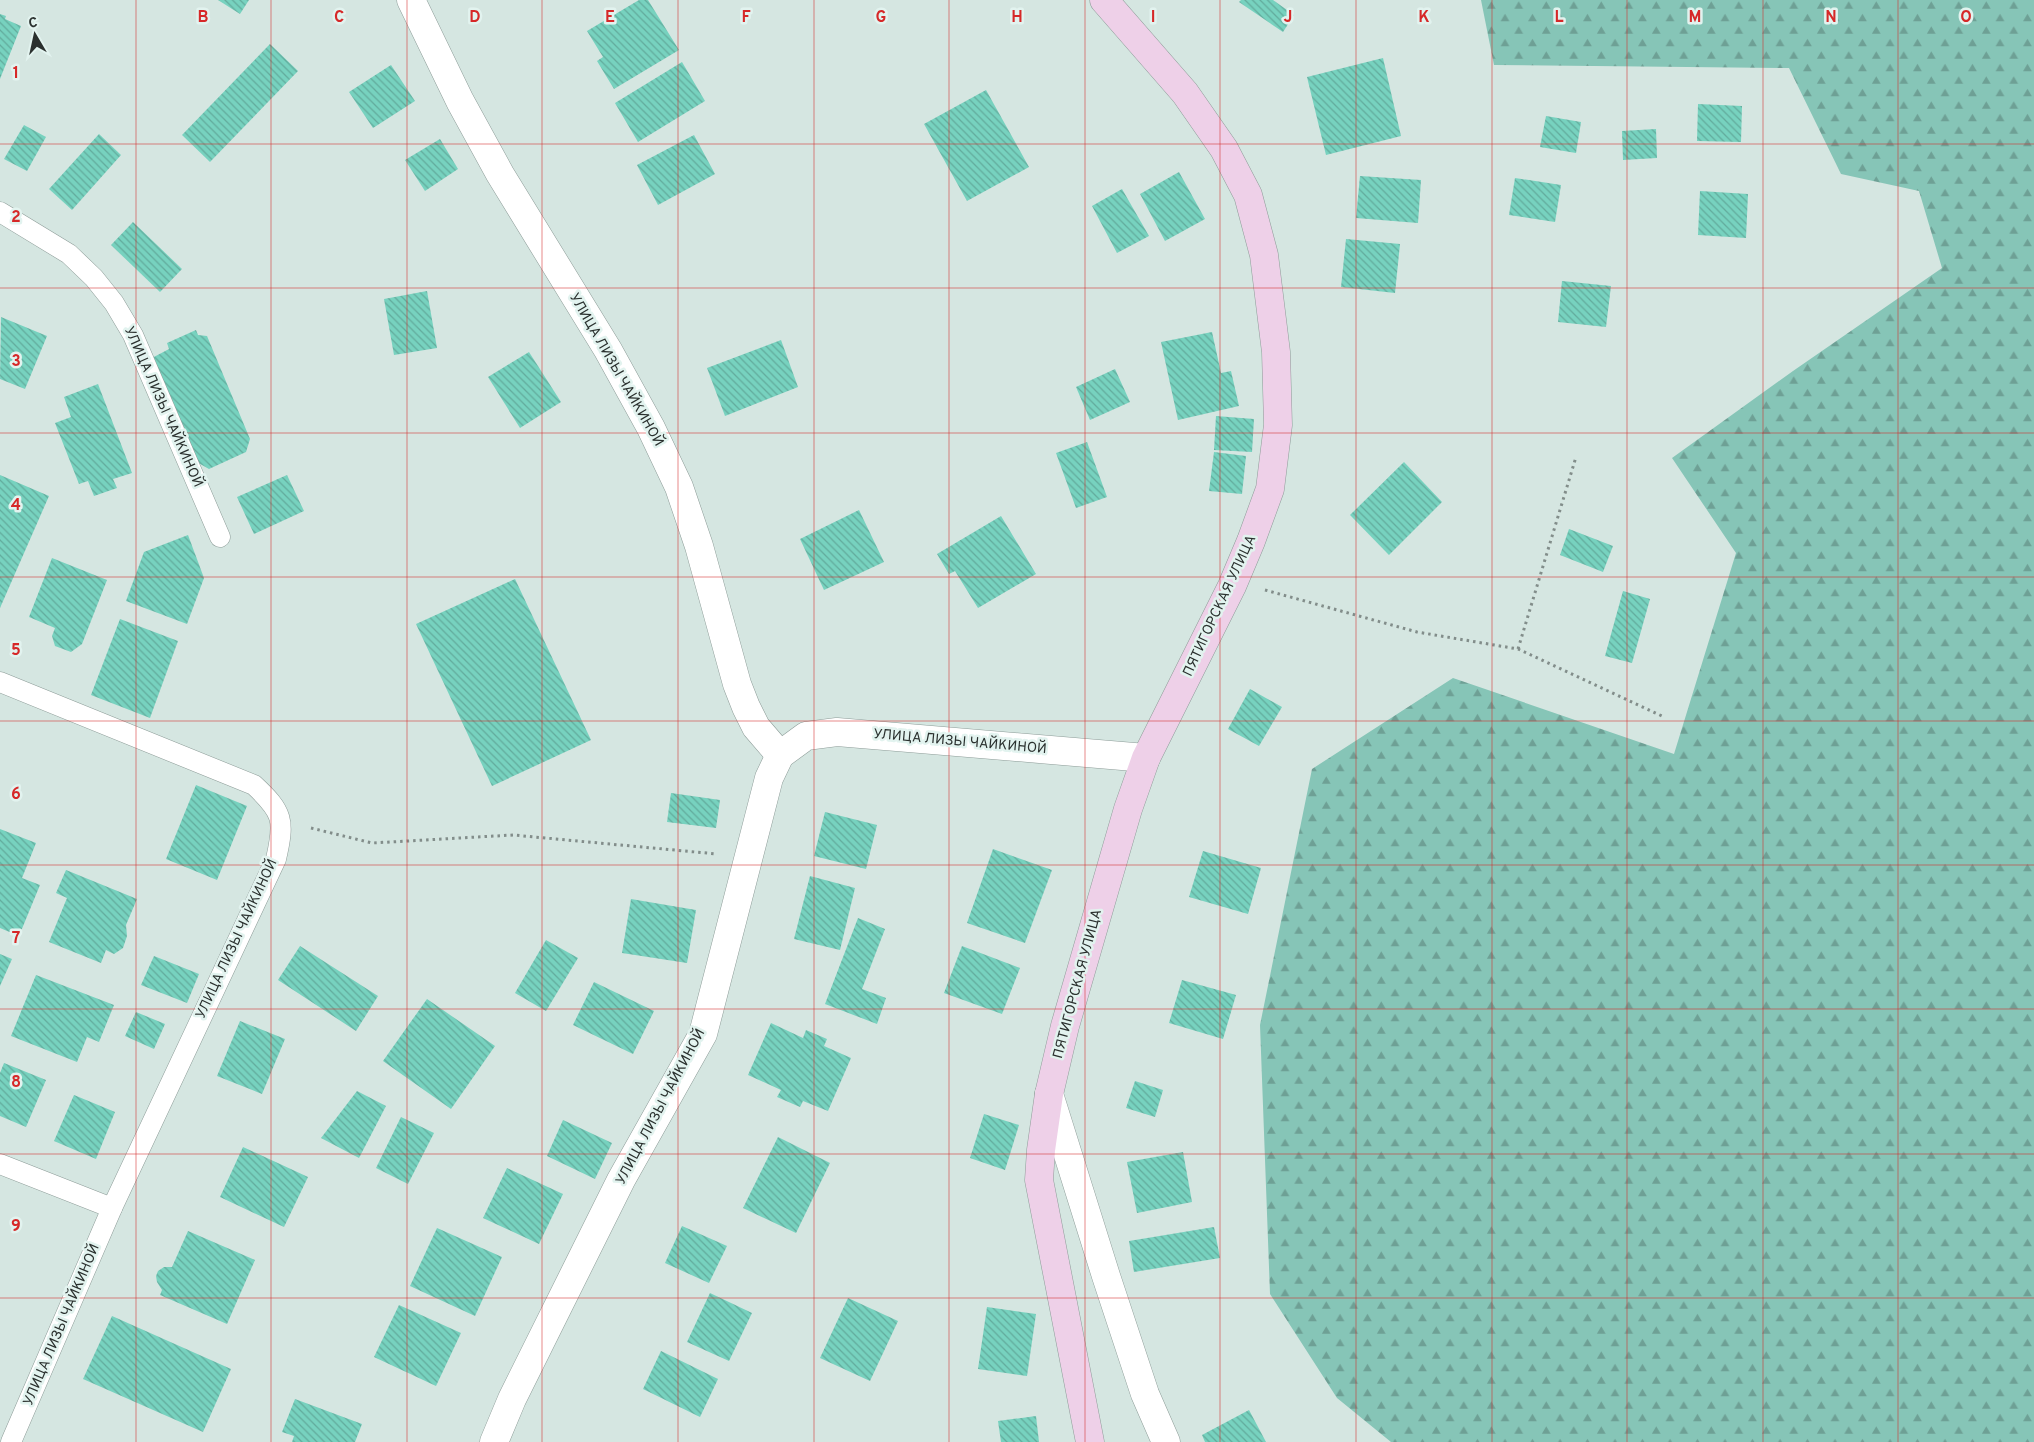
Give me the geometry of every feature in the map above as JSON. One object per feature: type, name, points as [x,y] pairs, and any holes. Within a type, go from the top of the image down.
[{"type":"street","name":"УЛИЦА ЛИЗЫ ЧАЙКИНОЙ","points":[[411,0],[460,101],[500,174],[608,350],[651,428],[679,487],[699,546],[737,684],[746,707],[756,727],[780,755]]},
{"type":"street","name":"ПЯТИГОРСКАЯ УЛИЦА","points":[[1090,1442],[1039,1180],[1049,1094],[1065,1026],[1120,837],[1146,758],[1232,586],[1251,541],[1270,489],[1278,425],[1276,352],[1264,255],[1248,195],[1224,149],[1185,93],[1104,0]]},
{"type":"street","name":"УЛИЦА ЛИЗЫ ЧАЙКИНОЙ","points":[[494,1442],[516,1391],[621,1180],[703,1034],[769,778],[780,755],[806,736],[837,732],[1146,758]]},
{"type":"street","points":[[1049,1094],[1145,1394],[1166,1442]]},
{"type":"lane","name":"УЛИЦА ЛИЗЫ ЧАЙКИНОЙ","points":[[0,212],[68,254],[94,278],[114,303],[133,335],[220,537]]},
{"type":"lane","points":[[0,682],[254,785],[273,803],[281,821]]},
{"type":"lane","name":"УЛИЦА ЛИЗЫ ЧАЙКИНОЙ","points":[[11,1442],[112,1208],[276,858],[280,840],[281,821]]},
{"type":"lane","points":[[0,1164],[112,1208]]},
{"type":"path","points":[[1518,649],[1576,457]]},
{"type":"path","points":[[1232,586],[1273,591],[1417,632],[1518,649],[1662,716]]},
{"type":"path","points":[[281,821],[372,843],[513,835],[748,857]]},
{"type":"green space","points":[[1481,0],[2034,0],[2034,1442],[1391,1442],[1337,1398],[1270,1294],[1260,1025],[1312,769],[1453,678],[1674,754],[1736,553],[1672,458],[1793,371],[1942,268],[1919,191],[1841,174],[1789,68],[1494,65]]},
{"type":"building","points":[[218,0],[249,0],[240,14]]},
{"type":"building","points":[[639,0],[648,0],[679,50],[614,89],[597,61],[603,57],[587,31]]},
{"type":"building","points":[[1241,0],[1273,0],[1294,15],[1283,32],[1239,2]]},
{"type":"building","points":[[0,14],[6,16],[5,19],[21,26],[0,79]]},
{"type":"building","points":[[270,44],[298,71],[210,162],[182,135]]},
{"type":"building","points":[[1383,58],[1401,136],[1326,155],[1307,77]]},
{"type":"building","points":[[682,62],[705,101],[638,142],[615,103]]},
{"type":"building","points":[[391,65],[415,101],[373,128],[349,92]]},
{"type":"building","points":[[986,90],[1029,167],[967,201],[924,124]]},
{"type":"building","points":[[1698,104],[1742,106],[1741,142],[1697,141]]},
{"type":"building","points":[[1546,116],[1581,122],[1576,153],[1540,147]]},
{"type":"building","points":[[24,125],[46,137],[27,171],[4,159]]},
{"type":"building","points":[[1656,129],[1657,158],[1623,160],[1622,131]]},
{"type":"building","points":[[99,134],[121,155],[72,210],[49,189]]},
{"type":"building","points":[[694,135],[715,174],[658,205],[637,165]]},
{"type":"building","points":[[440,139],[458,169],[425,191],[405,160]]},
{"type":"building","points":[[1179,172],[1205,219],[1165,241],[1140,194]]},
{"type":"building","points":[[1360,176],[1421,180],[1418,223],[1356,218]]},
{"type":"building","points":[[1515,178],[1561,185],[1555,222],[1509,215]]},
{"type":"building","points":[[1122,189],[1149,236],[1117,253],[1092,206]]},
{"type":"building","points":[[1700,191],[1748,194],[1746,238],[1698,235]]},
{"type":"building","points":[[133,222],[182,269],[160,292],[111,245]]},
{"type":"building","points":[[1346,239],[1400,244],[1395,293],[1341,287]]},
{"type":"building","points":[[1562,281],[1611,286],[1606,327],[1558,322]]},
{"type":"building","points":[[427,291],[437,348],[394,355],[384,299]]},
{"type":"building","points":[[1,317],[47,336],[25,389],[0,379]]},
{"type":"building","points":[[196,330],[198,335],[207,336],[250,439],[246,452],[209,469],[195,461],[152,358],[169,349],[167,343]]},
{"type":"building","points":[[1212,332],[1221,373],[1231,371],[1239,406],[1178,420],[1161,342]]},
{"type":"building","points":[[781,340],[798,387],[725,416],[707,368]]},
{"type":"building","points":[[529,352],[561,402],[520,428],[488,377]]},
{"type":"building","points":[[1115,369],[1130,402],[1090,420],[1076,387]]},
{"type":"building","points":[[98,384],[132,473],[113,479],[117,488],[94,496],[88,481],[79,484],[55,423],[71,417],[64,397]]},
{"type":"building","points":[[1216,416],[1254,419],[1252,452],[1214,450]]},
{"type":"building","points":[[1087,442],[1107,497],[1076,508],[1056,453]]},
{"type":"building","points":[[1214,452],[1246,456],[1242,494],[1209,491]]},
{"type":"building","points":[[1404,462],[1442,502],[1389,555],[1350,515]]},
{"type":"building","points":[[0,475],[49,496],[0,608]]},
{"type":"building","points":[[287,475],[304,511],[254,534],[237,497]]},
{"type":"building","points":[[859,510],[884,562],[824,590],[800,539]]},
{"type":"building","points":[[1001,516],[1036,574],[978,608],[955,571],[949,574],[937,554]]},
{"type":"building","points":[[1569,529],[1613,546],[1603,572],[1560,555]]},
{"type":"building","points":[[188,535],[204,578],[187,624],[126,601],[144,552]]},
{"type":"building","points":[[52,558],[107,580],[82,644],[71,652],[55,646],[52,636],[55,628],[29,617]]},
{"type":"building","points":[[515,579],[591,740],[492,786],[416,624]]},
{"type":"building","points":[[1623,591],[1650,599],[1632,663],[1605,656]]},
{"type":"building","points":[[120,619],[178,641],[150,718],[91,695]]},
{"type":"building","points":[[1250,689],[1282,707],[1259,746],[1228,729]]},
{"type":"building","points":[[196,785],[247,806],[217,880],[166,859]]},
{"type":"building","points":[[671,793],[720,800],[716,828],[667,822]]},
{"type":"building","points":[[825,812],[877,825],[866,869],[814,856]]},
{"type":"building","points":[[0,829],[36,843],[22,878],[40,885],[19,936],[0,928]]},
{"type":"building","points":[[993,849],[1052,870],[1025,943],[967,923]]},
{"type":"building","points":[[1203,851],[1261,868],[1248,914],[1189,897]]},
{"type":"building","points":[[66,870],[137,899],[126,925],[127,936],[123,948],[114,954],[106,950],[101,963],[49,942],[67,898],[56,893]]},
{"type":"building","points":[[810,876],[855,888],[840,950],[794,939]]},
{"type":"building","points":[[631,899],[696,910],[687,963],[622,953]]},
{"type":"building","points":[[858,918],[885,929],[862,989],[886,998],[877,1024],[825,1004]]},
{"type":"building","points":[[546,940],[578,958],[546,1011],[515,993]]},
{"type":"building","points":[[300,946],[378,996],[356,1031],[278,980]]},
{"type":"building","points":[[962,946],[1020,968],[1002,1014],[944,993]]},
{"type":"building","points":[[0,954],[12,959],[0,986]]},
{"type":"building","points":[[154,956],[199,974],[187,1003],[141,985]]},
{"type":"building","points":[[36,975],[114,1005],[99,1042],[87,1037],[77,1062],[11,1036]]},
{"type":"building","points":[[1182,980],[1236,995],[1223,1039],[1169,1023]]},
{"type":"building","points":[[594,982],[654,1011],[633,1054],[573,1025]]},
{"type":"building","points":[[427,999],[495,1046],[451,1109],[383,1061]]},
{"type":"building","points":[[136,1012],[165,1024],[154,1049],[125,1036]]},
{"type":"building","points":[[240,1021],[285,1039],[262,1094],[217,1076]]},
{"type":"building","points":[[771,1023],[803,1038],[806,1030],[827,1039],[824,1046],[851,1058],[828,1111],[803,1101],[800,1107],[777,1097],[781,1090],[748,1075]]},
{"type":"building","points":[[4,1063],[46,1080],[26,1127],[0,1116],[0,1073]]},
{"type":"building","points":[[1135,1081],[1163,1090],[1155,1117],[1126,1108]]},
{"type":"building","points":[[357,1091],[386,1106],[359,1158],[321,1138]]},
{"type":"building","points":[[74,1095],[115,1112],[96,1159],[54,1141]]},
{"type":"building","points":[[984,1114],[1019,1125],[1005,1170],[970,1158]]},
{"type":"building","points":[[401,1117],[434,1133],[408,1184],[376,1168]]},
{"type":"building","points":[[563,1120],[612,1143],[595,1179],[547,1156]]},
{"type":"building","points":[[778,1137],[830,1163],[796,1233],[743,1208]]},
{"type":"building","points":[[243,1147],[308,1177],[284,1227],[220,1197]]},
{"type":"building","points":[[1183,1152],[1192,1202],[1137,1213],[1127,1162]]},
{"type":"building","points":[[507,1168],[563,1194],[539,1244],[483,1218]]},
{"type":"building","points":[[682,1226],[727,1246],[709,1283],[665,1263]]},
{"type":"building","points":[[1214,1227],[1220,1258],[1134,1272],[1129,1241]]},
{"type":"building","points":[[437,1228],[502,1257],[475,1316],[410,1286]]},
{"type":"building","points":[[188,1231],[255,1260],[227,1324],[160,1295],[162,1290],[156,1276],[158,1271],[164,1267],[172,1267]]},
{"type":"building","points":[[710,1293],[752,1313],[729,1361],[687,1342]]},
{"type":"building","points":[[848,1298],[898,1321],[870,1381],[820,1358]]},
{"type":"building","points":[[399,1305],[461,1333],[436,1386],[374,1357]]},
{"type":"building","points":[[987,1307],[1036,1314],[1027,1376],[978,1369]]},
{"type":"building","points":[[112,1316],[231,1369],[203,1432],[83,1379]]},
{"type":"building","points":[[661,1351],[718,1379],[700,1417],[643,1389]]},
{"type":"building","points":[[295,1399],[362,1424],[355,1442],[292,1442],[294,1436],[282,1432]]},
{"type":"building","points":[[1249,1410],[1266,1442],[1205,1442],[1202,1435]]},
{"type":"building","points":[[1036,1416],[1039,1442],[1001,1442],[998,1421]]}]
